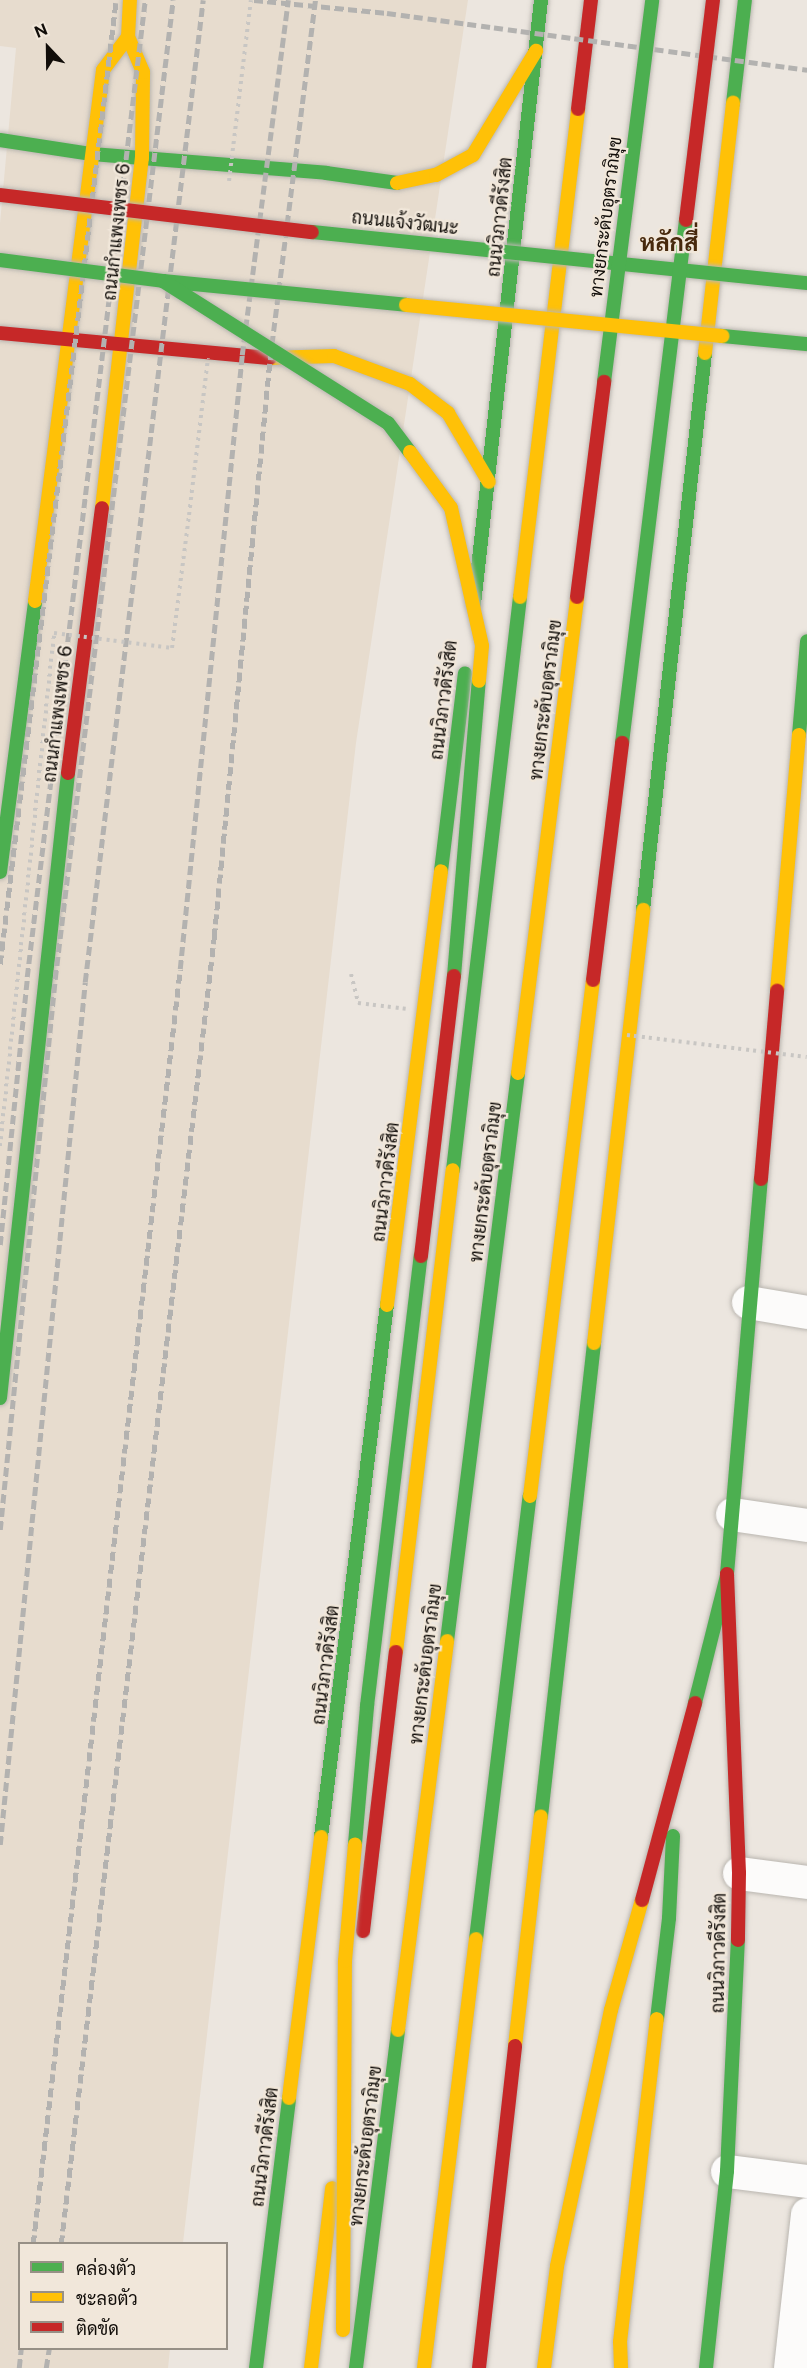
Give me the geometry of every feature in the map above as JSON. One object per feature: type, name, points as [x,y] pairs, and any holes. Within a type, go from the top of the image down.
[{"type":"main road","name":"ถนนกำแพงเพชร 6","points":[[0,1398],[49,925],[123,346],[142,158],[143,72],[128,37],[130,0]]},
{"type":"main road","name":"ถนนวิภาวดีรังสิต","points":[[256,2368],[489,482],[541,0]]},
{"type":"main road","points":[[311,2368],[591,0]]},
{"type":"main road","name":"ทางยกระดับอุตราภิมุข","points":[[356,2368],[651,0]]},
{"type":"main road","points":[[424,2368],[713,0]]},
{"type":"main road","points":[[479,2368],[745,0]]},
{"type":"main road","name":"ถนนกำแพงเพชร 6","points":[[0,872],[103,70],[128,37]]},
{"type":"main road","points":[[0,140],[92,154],[266,171],[326,173],[398,183],[435,175],[473,154],[536,51]]},
{"type":"main road","name":"ถนนแจ้งวัฒนะ","points":[[0,195],[161,216],[807,283]]},
{"type":"main road","points":[[0,260],[162,281],[807,344]]},
{"type":"main road","points":[[162,281],[388,423],[451,508],[482,646],[460,924],[367,1706],[345,1961],[343,2368]]},
{"type":"main road","points":[[0,333],[270,358],[334,356],[399,380],[448,413],[489,482]]},
{"type":"main road","name":"ถนนวิภาวดีรังสิต","points":[[706,2368],[727,2171],[739,1873],[727,1576],[748,1302],[807,642]]},
{"type":"main road","points":[[544,2368],[557,2266],[584,2126],[611,2010],[677,1775],[727,1576]]},
{"type":"main road","points":[[616,2368],[669,1918],[677,1775]]},
{"type":"main road","points":[[620,2342],[621,2368]]},
{"type":"street","points":[[748,1302],[807,1312]]},
{"type":"street","points":[[732,1514],[807,1525]]},
{"type":"street","points":[[739,1873],[807,1882]]},
{"type":"street","points":[[727,2171],[807,2181]]},
{"type":"street","points":[[790,2368],[807,2214]]},
{"type":"path","points":[[0,1146],[54,633],[172,648],[189,515]]},
{"type":"path","points":[[351,974],[358,1003]]},
{"type":"shaded area","points":[[0,0],[468,0],[356,743],[183,2242],[18,2242],[18,2350],[170,2350],[168,2368],[0,2368],[0,223],[16,48],[0,46]]},
{"type":"railway","points":[[0,964],[116,0]]},
{"type":"railway","points":[[0,1245],[27,977],[145,0]]},
{"type":"railway","points":[[0,1530],[55,979],[173,0]]},
{"type":"railway","points":[[0,1845],[85,982],[203,0]]},
{"type":"railway","points":[[254,0],[387,13],[807,70]]},
{"type":"railway","points":[[33,2242],[180,969],[242,355],[288,0]]},
{"type":"railway","points":[[61,2242],[214,937],[270,358],[315,0]]},
{"type":"railway","points":[[19,2368],[21,2350]]},
{"type":"railway","points":[[46,2368],[49,2350]]},
{"type":"traffic: fast","points":[[474,604],[541,0]]},
{"type":"traffic: fast","points":[[604,382],[652,0]]},
{"type":"traffic: fast","points":[[733,103],[745,0]]},
{"type":"traffic: fast","points":[[0,140],[92,154],[326,173],[397,183]]},
{"type":"traffic: fast","points":[[622,743],[686,220]]},
{"type":"traffic: fast","points":[[312,232],[807,283]]},
{"type":"traffic: fast","points":[[0,260],[163,281],[406,305]]},
{"type":"traffic: fast","points":[[163,281],[388,423],[410,452]]},
{"type":"traffic: fast","points":[[722,336],[807,344]]},
{"type":"traffic: fast","points":[[643,910],[705,353]]},
{"type":"traffic: fast","points":[[453,1170],[520,597]]},
{"type":"traffic: fast","points":[[0,872],[35,601]]},
{"type":"traffic: fast","points":[[799,735],[807,641]]},
{"type":"traffic: fast","points":[[441,871],[465,673]]},
{"type":"traffic: fast","points":[[454,976],[479,681]]},
{"type":"traffic: fast","points":[[0,1398],[68,773]]},
{"type":"traffic: fast","points":[[447,1641],[518,1073]]},
{"type":"traffic: fast","points":[[727,1574],[761,1179]]},
{"type":"traffic: fast","points":[[355,1844],[367,1706],[421,1256]]},
{"type":"traffic: fast","points":[[321,1837],[387,1305]]},
{"type":"traffic: fast","points":[[541,1816],[594,1343]]},
{"type":"traffic: fast","points":[[476,1939],[530,1496]]},
{"type":"traffic: fast","points":[[695,1703],[727,1576]]},
{"type":"traffic: fast","points":[[657,2019],[669,1918],[673,1836]]},
{"type":"traffic: fast","points":[[706,2368],[727,2171],[738,1940]]},
{"type":"traffic: fast","points":[[356,2368],[398,2030]]},
{"type":"traffic: fast","points":[[256,2368],[289,2098]]},
{"type":"traffic: slow","points":[[102,508],[142,158],[143,72],[128,37],[130,0]]},
{"type":"traffic: slow","points":[[35,601],[103,70],[128,37]]},
{"type":"traffic: slow","points":[[397,183],[436,175],[473,155],[536,51]]},
{"type":"traffic: slow","points":[[705,353],[733,103]]},
{"type":"traffic: slow","points":[[520,597],[578,109]]},
{"type":"traffic: slow","points":[[406,305],[722,336]]},
{"type":"traffic: slow","points":[[270,358],[334,356],[410,384],[448,413],[489,482]]},
{"type":"traffic: slow","points":[[410,452],[451,508],[482,646],[479,681]]},
{"type":"traffic: slow","points":[[518,1073],[577,597]]},
{"type":"traffic: slow","points":[[777,991],[799,735]]},
{"type":"traffic: slow","points":[[387,1305],[441,871]]},
{"type":"traffic: slow","points":[[594,1343],[643,910]]},
{"type":"traffic: slow","points":[[530,1496],[593,980]]},
{"type":"traffic: slow","points":[[396,1652],[453,1170]]},
{"type":"traffic: slow","points":[[398,2030],[447,1641]]},
{"type":"traffic: slow","points":[[515,2046],[541,1816]]},
{"type":"traffic: slow","points":[[289,2098],[321,1837]]},
{"type":"traffic: slow","points":[[343,2330],[345,1961],[355,1844]]},
{"type":"traffic: slow","points":[[544,2368],[557,2266],[611,2010],[642,1900]]},
{"type":"traffic: slow","points":[[424,2368],[476,1939]]},
{"type":"traffic: slow","points":[[621,2368],[620,2342],[657,2019]]},
{"type":"traffic: slow","points":[[311,2368],[332,2188]]},
{"type":"traffic: jam","points":[[578,109],[591,0]]},
{"type":"traffic: jam","points":[[686,220],[713,0]]},
{"type":"traffic: jam","points":[[0,195],[312,232]]},
{"type":"traffic: jam","points":[[0,333],[270,358]]},
{"type":"traffic: jam","points":[[577,597],[604,382]]},
{"type":"traffic: jam","points":[[68,773],[102,508]]},
{"type":"traffic: jam","points":[[593,980],[622,743]]},
{"type":"traffic: jam","points":[[421,1256],[454,976]]},
{"type":"traffic: jam","points":[[761,1179],[777,991]]},
{"type":"traffic: jam","points":[[727,1574],[739,1873],[738,1940]]},
{"type":"traffic: jam","points":[[363,1931],[396,1652]]},
{"type":"traffic: jam","points":[[642,1900],[695,1703]]},
{"type":"traffic: jam","points":[[479,2368],[515,2046]]},
{"type":"district","name":"หลักสี่","points":[[669,243]]}]
